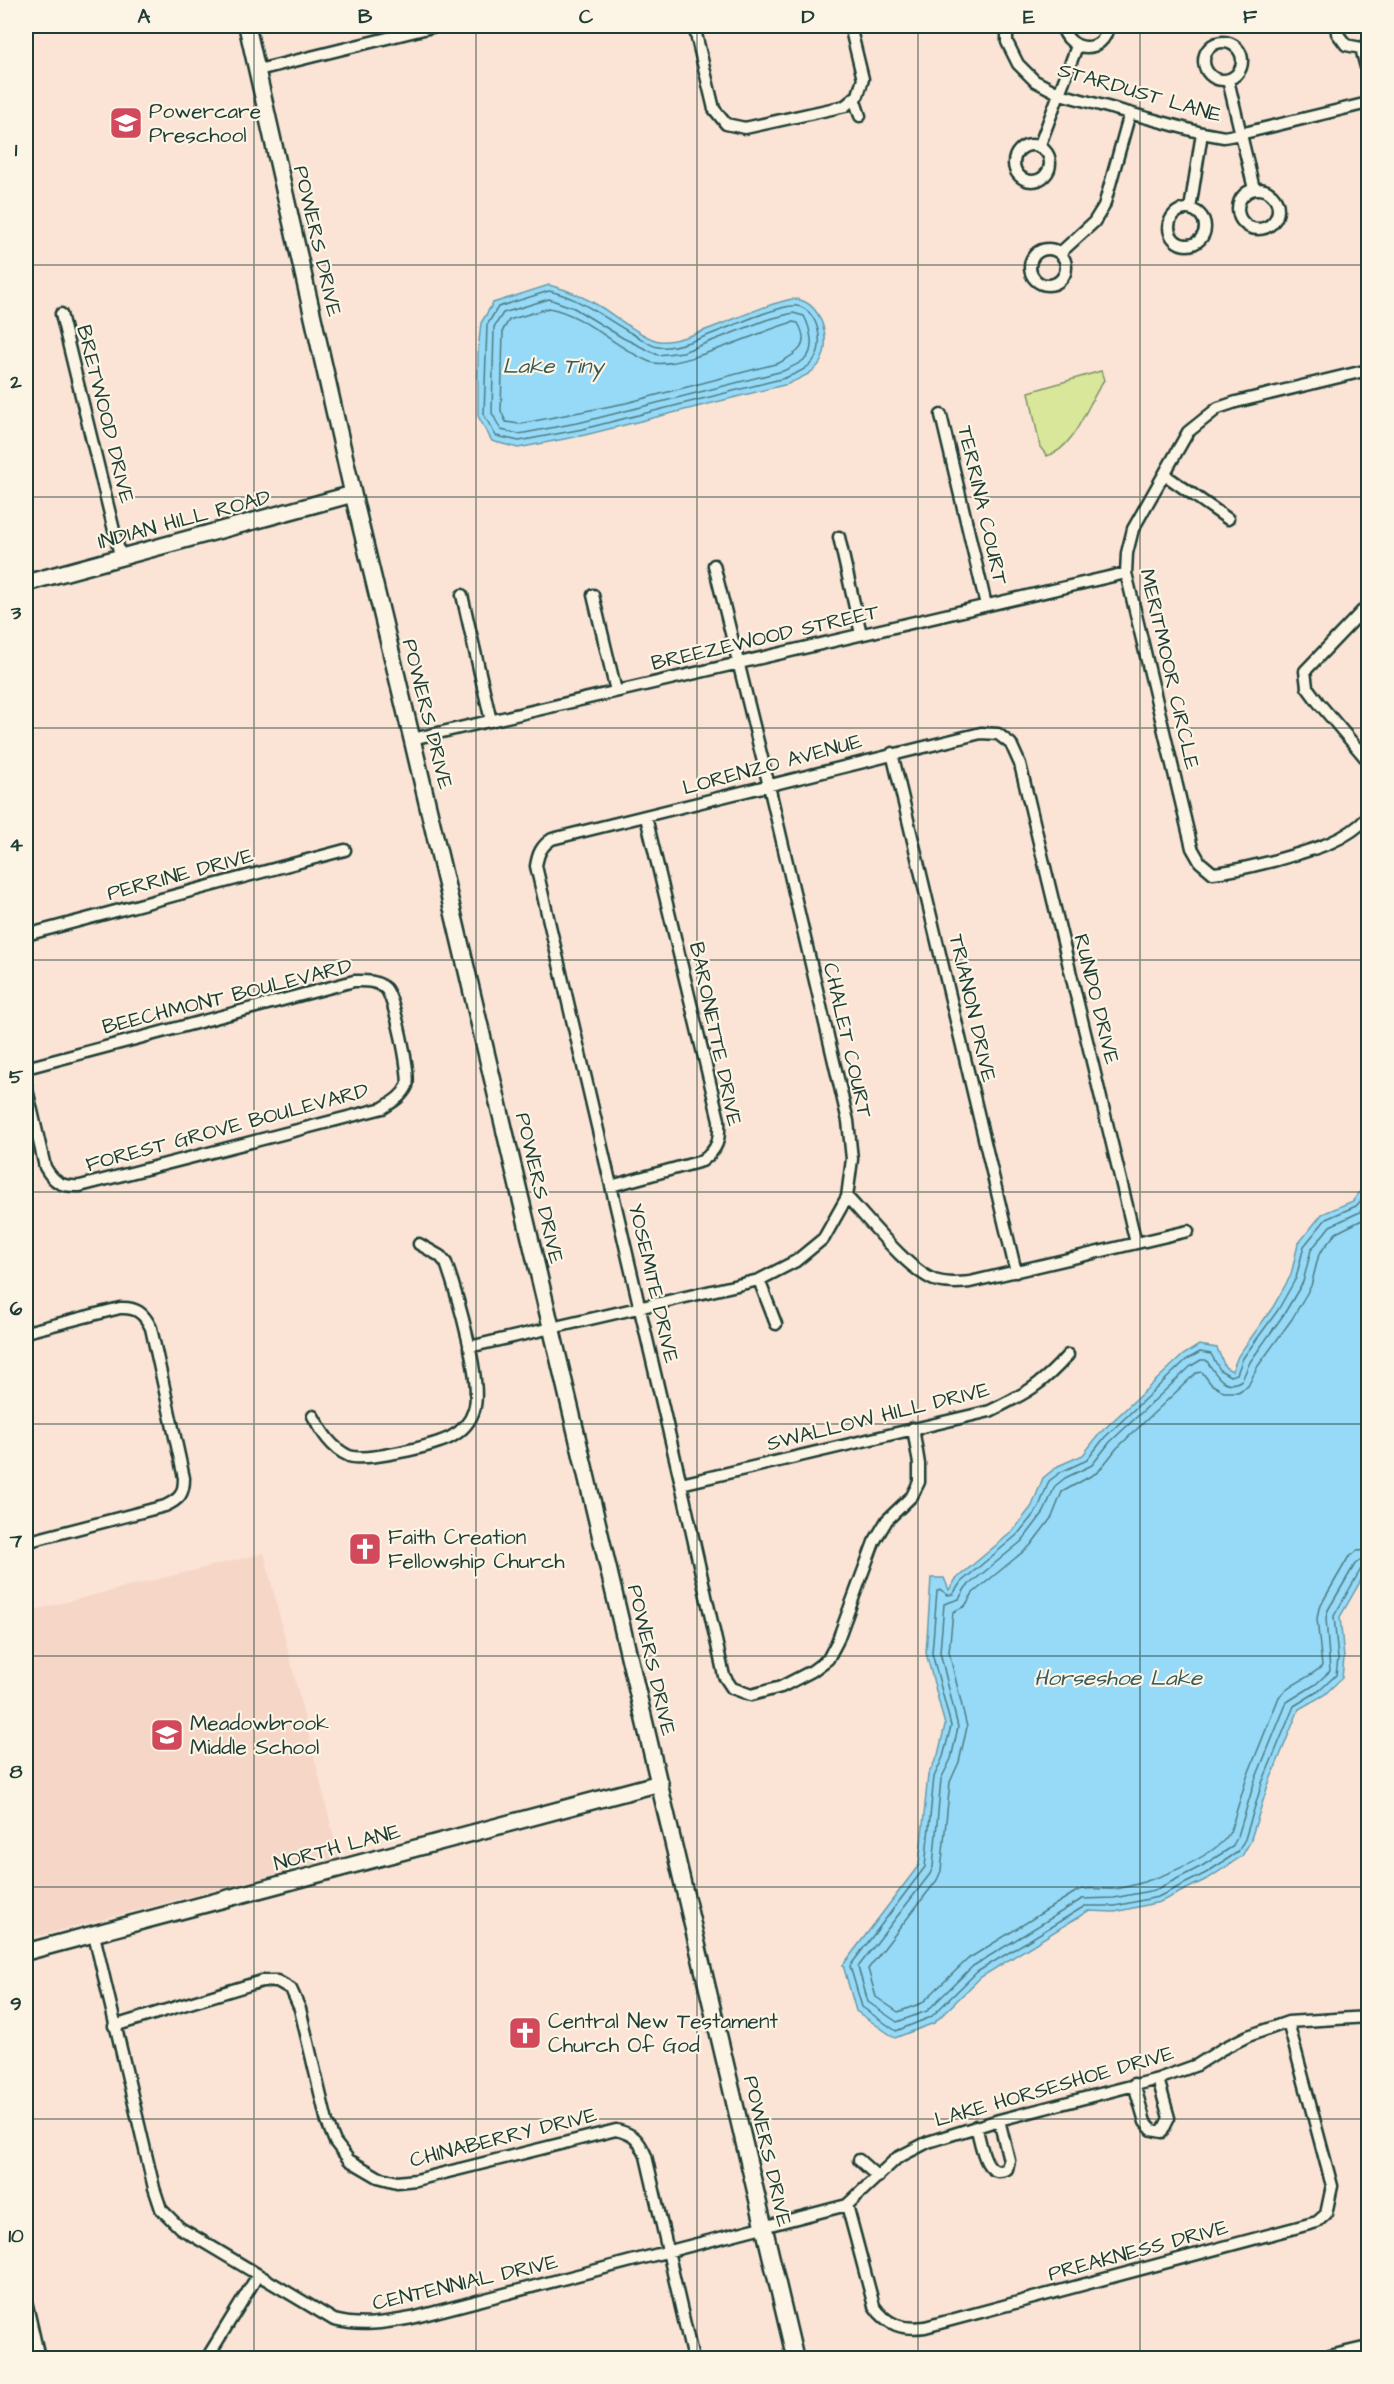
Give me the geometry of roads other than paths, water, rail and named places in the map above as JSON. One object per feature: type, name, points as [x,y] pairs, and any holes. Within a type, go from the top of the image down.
[{"type":"street","name":"POWERS DRIVE","points":[[247,26],[353,494],[795,2358]]},
{"type":"street","points":[[258,70],[436,26]]},
{"type":"street","points":[[694,26],[714,109],[726,124],[745,128],[845,106],[858,95],[863,79],[850,26]]},
{"type":"street","name":"STARDUST LANE","points":[[1007,26],[1007,42],[1018,64],[1035,81],[1060,94],[1202,133],[1224,136],[1240,134],[1368,103]]},
{"type":"street","points":[[1062,26],[1069,42],[1086,47],[1095,45],[1102,39],[1108,26]]},
{"type":"street","points":[[1337,26],[1341,40],[1346,45],[1365,46],[1368,75]]},
{"type":"street","points":[[1039,147],[1077,46]]},
{"type":"street","points":[[1228,80],[1254,189]]},
{"type":"street","points":[[854,98],[860,116]]},
{"type":"street","points":[[1060,253],[1094,222],[1104,206],[1130,113]]},
{"type":"street","points":[[1190,209],[1202,133]]},
{"type":"street","name":"BRETWOOD DRIVE","points":[[61,314],[121,559]]},
{"type":"street","name":"MERITMOOR CIRCLE","points":[[1368,370],[1218,408],[1188,432],[1132,530],[1126,573],[1192,848],[1200,862],[1213,873],[1231,871],[1321,848],[1344,837],[1368,817]]},
{"type":"street","name":"TERRINA COURT","points":[[941,415],[986,605]]},
{"type":"street","points":[[1165,475],[1228,519]]},
{"type":"street","name":"INDIAN HILL ROAD","points":[[26,584],[353,494]]},
{"type":"street","points":[[839,537],[861,634]]},
{"type":"street","name":"CHALET COURT","points":[[469,1347],[759,1280],[796,1261],[824,1238],[847,1197],[852,1159],[848,1121],[714,565]]},
{"type":"street","name":"BREEZEWOOD STREET","points":[[412,739],[1126,573]]},
{"type":"street","points":[[462,595],[491,721]]},
{"type":"street","points":[[593,595],[616,692]]},
{"type":"street","points":[[1368,605],[1305,670],[1307,687],[1368,761]]},
{"type":"street","name":"LORENZO AVENUE","points":[[536,866],[537,856],[543,845],[552,839],[769,786],[892,753],[981,733],[998,734],[1011,744],[1020,764]]},
{"type":"street","name":"TRIANON DRIVE","points":[[892,753],[1016,1272]]},
{"type":"street","name":"RUNDO DRIVE","points":[[1020,764],[1136,1243]]},
{"type":"street","name":"BARONETTE DRIVE","points":[[611,1186],[702,1161],[714,1152],[720,1138],[719,1120],[646,817]]},
{"type":"street","name":"PERRINE DRIVE","points":[[26,935],[345,850]]},
{"type":"street","name":"YOSEMITE DRIVE","points":[[536,866],[724,1676],[732,1688],[751,1695],[781,1687],[812,1671],[828,1659],[837,1642],[874,1542],[887,1520],[912,1496],[919,1482],[919,1464],[913,1428]]},
{"type":"street","name":"BEECHMONT BOULEVARD","points":[[26,1068],[354,981],[373,982],[386,988],[392,1000],[400,1038]]},
{"type":"street","name":"FOREST GROVE BOULEVARD","points":[[26,1085],[45,1167],[52,1180],[65,1186],[80,1186],[383,1108],[398,1099],[407,1085],[408,1072],[400,1038]]},
{"type":"street","points":[[847,1197],[914,1268],[933,1280],[952,1284],[1016,1272],[1188,1231]]},
{"type":"street","points":[[313,1416],[335,1449],[351,1457],[365,1459],[449,1438],[465,1427],[474,1412],[477,1396],[469,1347],[446,1263],[440,1256],[419,1244]]},
{"type":"street","points":[[759,1280],[776,1324]]},
{"type":"street","points":[[26,1332],[120,1308],[132,1308],[145,1316],[151,1328],[184,1478],[184,1490],[178,1500],[165,1506],[26,1542]]},
{"type":"street","name":"SWALLOW HILL DRIVE","points":[[681,1484],[990,1411],[1031,1391],[1055,1371],[1068,1355]]},
{"type":"street","name":"NORTH LANE","points":[[26,1952],[660,1783]]},
{"type":"street","name":"CENTENNIAL DRIVE","points":[[94,1935],[153,2188],[161,2208],[180,2228],[334,2320],[352,2325],[374,2325],[412,2318],[764,2226]]},
{"type":"street","name":"CHINABERRY DRIVE","points":[[114,2026],[262,1981],[277,1981],[291,1989],[300,2009],[327,2122],[335,2142],[348,2160],[378,2177],[397,2182],[416,2180],[616,2130],[629,2133],[639,2140],[646,2156],[668,2252]]},
{"type":"street","name":"LAKE HORSESHOE DRIVE","points":[[764,2226],[848,2205],[897,2158],[928,2142],[976,2126],[1158,2079],[1197,2065],[1248,2036],[1288,2022],[1368,2017]]},
{"type":"street","name":"PREAKNESS DRIVE","points":[[848,2205],[874,2306],[880,2315],[894,2326],[911,2329],[1317,2222],[1326,2214],[1332,2186],[1288,2022]]},
{"type":"street","points":[[1134,2084],[1145,2122],[1152,2130],[1162,2132],[1169,2118],[1158,2079]]},
{"type":"street","points":[[976,2126],[988,2165],[994,2171],[1001,2172],[1007,2169],[1009,2160],[999,2120]]},
{"type":"street","points":[[860,2160],[878,2177]]},
{"type":"street","points":[[668,2252],[691,2358]]},
{"type":"street","points":[[207,2358],[258,2276]]},
{"type":"street","points":[[26,2301],[39,2358]]},
{"type":"street","points":[[1321,2358],[1366,2347]]},
{"type":"water","name":"Lake Tiny","points":[[549,285],[591,301],[639,332],[659,341],[683,338],[788,300],[803,301],[811,306],[822,323],[824,352],[815,369],[788,384],[585,435],[518,448],[492,441],[478,416],[478,350],[481,323],[493,303]]},
{"type":"water","name":"Horseshoe Lake","points":[[1363,1187],[1368,1187],[1368,1568],[1340,1617],[1344,1658],[1342,1678],[1324,1695],[1299,1709],[1268,1785],[1250,1842],[1242,1856],[1209,1878],[1160,1902],[1115,1912],[1088,1911],[981,1977],[934,2023],[895,2038],[856,2011],[843,1965],[919,1865],[928,1775],[938,1755],[945,1725],[926,1653],[931,1578],[944,1578],[949,1590],[956,1579],[1013,1531],[1032,1506],[1043,1478],[1058,1466],[1083,1455],[1100,1433],[1183,1355],[1199,1345],[1217,1348],[1225,1367],[1232,1371],[1238,1356],[1273,1307],[1291,1275],[1298,1244],[1322,1214],[1353,1201]]},
{"type":"place","name":"Powercare Preschool","points":[[126,123]]},
{"type":"place","name":"Faith Creation Fellowship Church","points":[[365,1549]]},
{"type":"place","name":"Meadowbrook Middle School","points":[[167,1735]]},
{"type":"place","name":"Central New Testament Church Of God","points":[[525,2033]]}]
